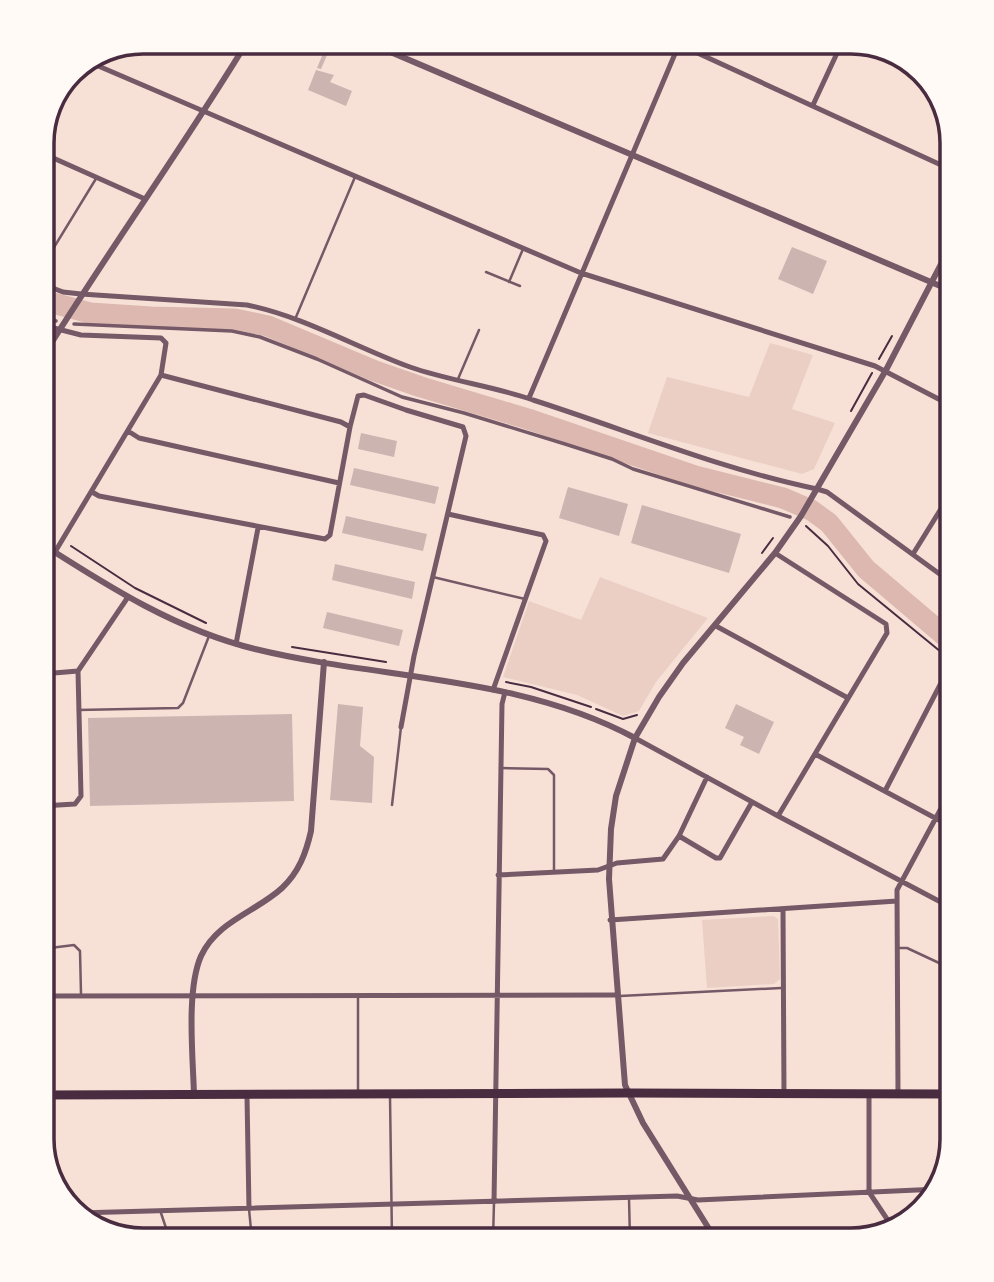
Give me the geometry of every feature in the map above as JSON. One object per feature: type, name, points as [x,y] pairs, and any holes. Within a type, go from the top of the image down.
[{"type":"highway","points":[[54,1095],[940,1094]]},
{"type":"street","points":[[54,339],[205,112],[240,54]]},
{"type":"street","points":[[395,54],[940,285]]},
{"type":"street","points":[[529,398],[676,54]]},
{"type":"street","points":[[702,54],[940,164]]},
{"type":"street","points":[[813,105],[837,54]]},
{"type":"street","points":[[99,66],[581,274],[876,366],[940,400]]},
{"type":"street","points":[[54,158],[145,199]]},
{"type":"street","points":[[708,1228],[627,1093],[622,1073],[610,920],[609,866],[616,796],[635,738],[675,674],[802,519],[886,370],[940,265]]},
{"type":"street","points":[[54,289],[80,297],[247,305],[296,317],[408,366],[529,398],[676,449],[827,492],[940,574]]},
{"type":"street","points":[[74,324],[232,331],[260,337],[402,397],[612,458],[633,469],[790,517]]},
{"type":"street","points":[[54,329],[81,335],[161,338],[166,343],[161,375],[55,552],[165,617],[236,644],[324,662],[505,692],[583,713],[635,738],[940,902]]},
{"type":"street","points":[[161,375],[341,422],[350,427]]},
{"type":"street","points":[[92,492],[99,496],[323,540],[330,535],[355,402],[360,395],[463,427],[466,436],[410,676],[401,727]]},
{"type":"street","points":[[128,431],[139,438],[339,483]]},
{"type":"street","points":[[913,554],[940,511]]},
{"type":"street","points":[[448,514],[543,535],[546,541],[494,690]]},
{"type":"street","points":[[236,644],[258,528]]},
{"type":"street","points":[[775,553],[886,624],[887,633],[778,816]]},
{"type":"street","points":[[54,805],[75,804],[81,796],[78,671],[128,597]]},
{"type":"street","points":[[716,626],[848,698]]},
{"type":"street","points":[[194,1095],[193,996],[195,975],[202,954],[219,931],[282,889],[295,874],[306,853],[311,831],[324,662]]},
{"type":"street","points":[[54,673],[78,671]]},
{"type":"street","points":[[885,790],[940,685]]},
{"type":"street","points":[[494,1202],[500,768],[502,704],[505,692]]},
{"type":"street","points":[[815,754],[940,821]]},
{"type":"street","points":[[498,875],[598,870],[609,866],[663,859],[679,835],[707,777]]},
{"type":"street","points":[[679,835],[720,858],[752,802]]},
{"type":"street","points":[[898,1094],[897,890],[940,809]]},
{"type":"street","points":[[610,920],[897,901]]},
{"type":"street","points":[[783,909],[784,1094]]},
{"type":"street","points":[[54,996],[616,995]]},
{"type":"street","points":[[869,1094],[869,1192],[888,1219]]},
{"type":"street","points":[[247,1096],[249,1209]]},
{"type":"street","points":[[95,1213],[392,1203],[687,1197],[698,1199],[924,1190]]},
{"type":"lane","points":[[54,247],[97,177]]},
{"type":"lane","points":[[296,317],[355,177]]},
{"type":"lane","points":[[509,282],[523,249]]},
{"type":"lane","points":[[486,272],[520,286]]},
{"type":"lane","points":[[458,380],[479,330]]},
{"type":"lane","points":[[433,577],[527,599]]},
{"type":"lane","points":[[78,710],[178,708],[183,703],[209,635]]},
{"type":"lane","points":[[392,805],[401,727]]},
{"type":"lane","points":[[500,768],[548,769],[554,775],[554,872]]},
{"type":"lane","points":[[54,948],[74,945],[80,951],[81,996]]},
{"type":"lane","points":[[899,948],[906,948],[940,964]]},
{"type":"lane","points":[[616,995],[626,998],[784,988]]},
{"type":"lane","points":[[358,996],[358,1094]]},
{"type":"lane","points":[[390,1093],[392,1228]]},
{"type":"lane","points":[[629,1198],[630,1228]]},
{"type":"lane","points":[[493,1228],[494,1202]]},
{"type":"lane","points":[[249,1209],[251,1228]]},
{"type":"lane","points":[[161,1211],[166,1228]]},
{"type":"path","points":[[850,413],[893,336]]},
{"type":"path","points":[[802,519],[858,584],[940,651]]},
{"type":"path","points":[[54,536],[135,588],[216,626]]},
{"type":"path","points":[[287,646],[385,662]]},
{"type":"path","points":[[496,680],[564,697],[623,719]]},
{"type":"shaded area","points":[[770,343],[813,355],[792,409],[835,423],[814,469],[802,474],[648,433],[667,377],[749,397]]},
{"type":"shaded area","points":[[600,577],[708,618],[656,682],[639,711],[623,716],[577,695],[503,677],[529,601],[581,620]]},
{"type":"shaded area","points":[[773,916],[778,919],[780,979],[774,984],[707,988],[702,920]]},
{"type":"building","points":[[323,54],[328,54],[321,69],[317,68]]},
{"type":"building","points":[[316,70],[334,75],[330,82],[352,91],[346,106],[308,90]]},
{"type":"building","points":[[792,247],[827,261],[813,294],[778,279]]},
{"type":"building","points":[[361,433],[397,441],[394,457],[358,449]]},
{"type":"building","points":[[354,468],[439,487],[435,504],[350,485]]},
{"type":"building","points":[[568,487],[628,504],[619,536],[559,518]]},
{"type":"building","points":[[642,505],[741,534],[729,573],[631,543]]},
{"type":"building","points":[[346,516],[427,534],[423,551],[342,533]]},
{"type":"building","points":[[335,564],[415,582],[412,599],[332,580]]},
{"type":"building","points":[[327,612],[403,630],[399,646],[323,628]]},
{"type":"building","points":[[338,704],[363,707],[360,746],[374,757],[372,803],[330,800]]},
{"type":"building","points":[[736,704],[774,722],[759,754],[740,745],[744,737],[725,728]]},
{"type":"building","points":[[292,714],[294,801],[90,806],[88,718]]},
{"type":"waterway","points":[[54,303],[90,313],[235,319],[268,326],[375,371],[421,387],[528,419],[695,476],[783,498],[811,510],[829,523],[866,569],[940,632]]}]
